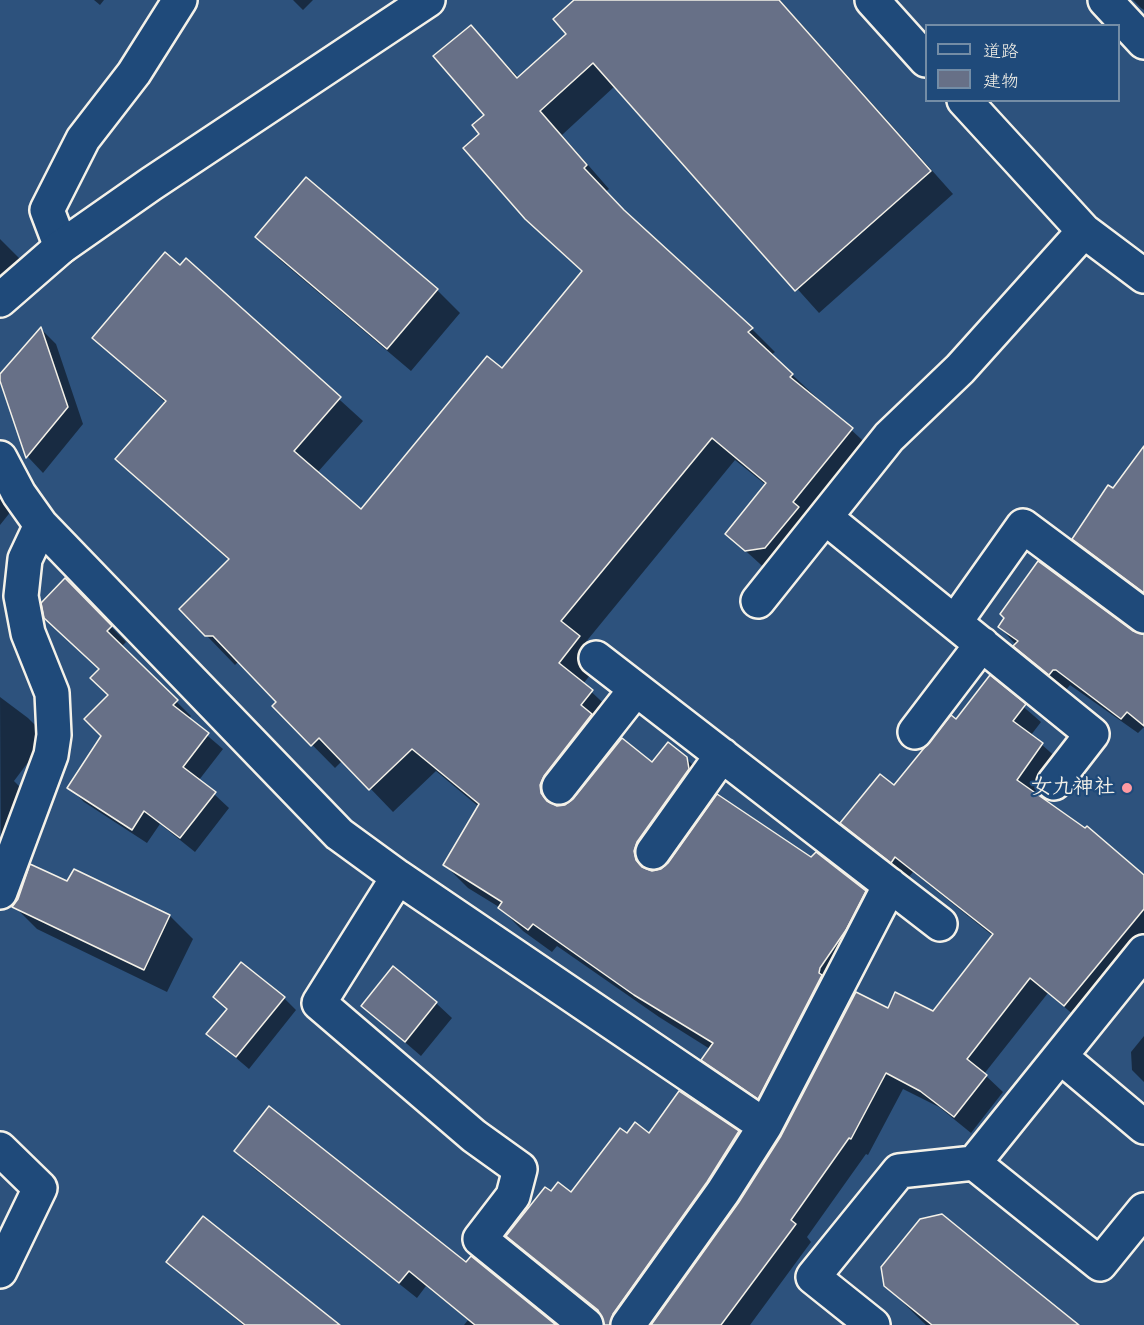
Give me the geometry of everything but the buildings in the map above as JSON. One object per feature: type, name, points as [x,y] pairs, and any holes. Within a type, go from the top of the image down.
[{"type":"street","points":[[61,247],[47,210],[83,138],[140,65],[180,0]]},
{"type":"street","points":[[0,300],[61,247],[151,184],[428,0]]},
{"type":"street","points":[[872,0],[925,58]]},
{"type":"street","points":[[1105,0],[1144,42]]},
{"type":"street","points":[[966,102],[1084,231],[1144,276]]},
{"type":"street","points":[[758,601],[889,437],[960,369],[1084,231]]},
{"type":"street","points":[[0,458],[19,494],[41,525],[339,834],[398,877],[765,1126]]},
{"type":"street","points":[[826,518],[1092,734],[1054,783]]},
{"type":"street","points":[[0,892],[51,755],[54,735],[52,693],[28,633],[21,596],[25,559],[41,525]]},
{"type":"street","points":[[955,622],[1023,526],[1144,616]]},
{"type":"street","points":[[915,732],[982,644]]},
{"type":"street","points":[[596,658],[940,924]]},
{"type":"street","points":[[559,787],[636,689]]},
{"type":"street","points":[[653,852],[722,755]]},
{"type":"street","points":[[398,877],[319,1003],[474,1136],[520,1170],[513,1196],[480,1239],[586,1325]]},
{"type":"street","points":[[628,1325],[723,1192],[765,1126],[890,885]]},
{"type":"street","points":[[873,1325],[813,1277],[898,1171],[974,1163],[1144,952]]},
{"type":"street","points":[[1061,1057],[1144,1126]]},
{"type":"street","points":[[0,1149],[40,1188],[0,1271]]},
{"type":"street","points":[[974,1163],[1100,1264],[1144,1210]]},
{"type":"place","name":"女九神社","points":[[1127,788]]}]
